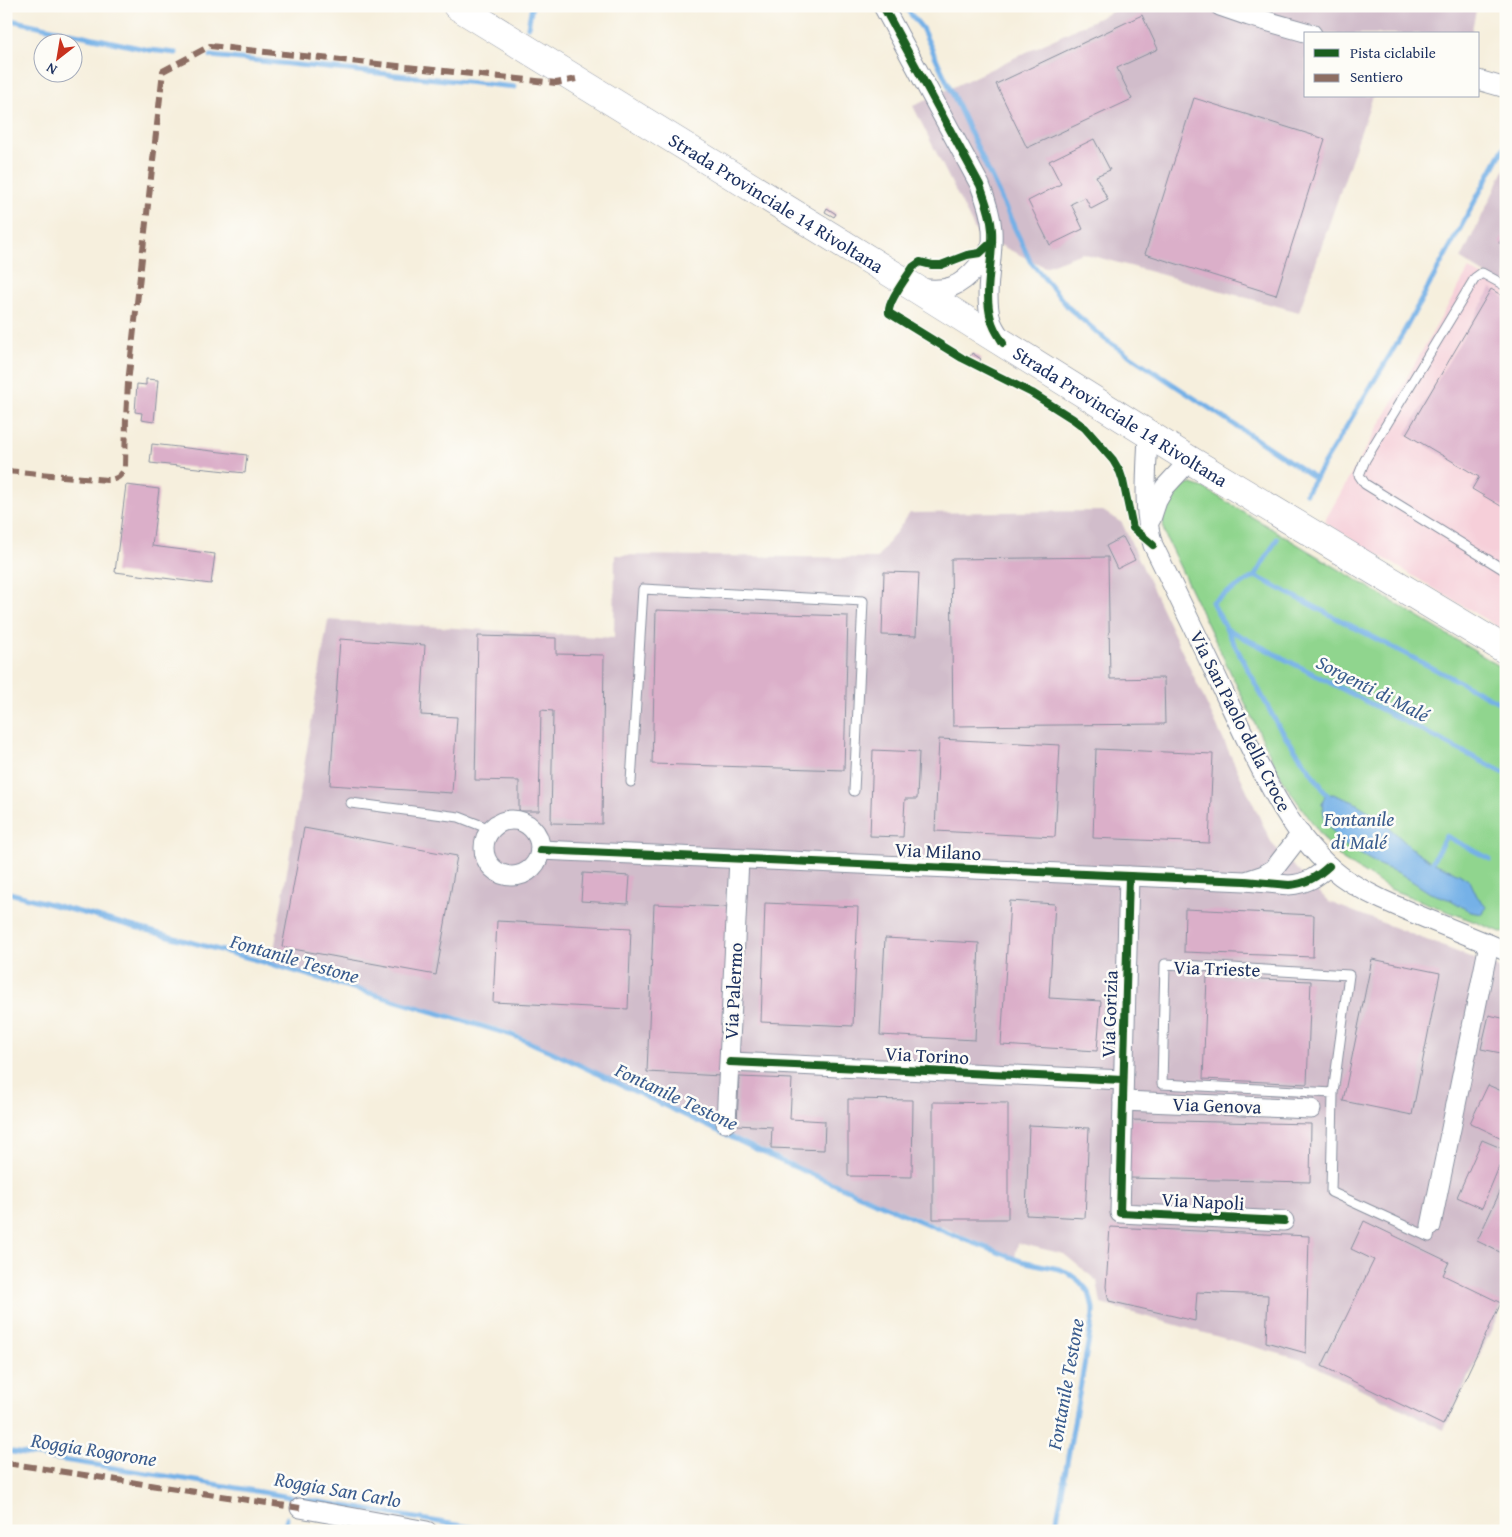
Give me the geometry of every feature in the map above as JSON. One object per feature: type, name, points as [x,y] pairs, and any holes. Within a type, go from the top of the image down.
[{"type":"main road","name":"Strada Provinciale 14 Rivoltana","points":[[457,6],[1190,460],[1506,650]]},
{"type":"street","points":[[883,6],[980,185],[988,205],[992,242],[988,297],[989,310],[994,329],[1003,343]]},
{"type":"street","points":[[1220,6],[1305,32]]},
{"type":"street","points":[[1480,81],[1506,88]]},
{"type":"street","points":[[915,288],[944,290],[961,283],[985,257],[992,242]]},
{"type":"street","name":"Via San Paolo della Croce","points":[[1148,433],[1146,504],[1148,525],[1153,545],[1260,768],[1301,834],[1343,878],[1375,896],[1497,947]]},
{"type":"street","points":[[1148,525],[1162,491],[1169,481],[1190,460]]},
{"type":"street","points":[[506,820],[520,821],[528,826],[535,832],[539,841],[540,850],[536,864],[526,873],[512,877],[498,873],[488,864],[483,851],[484,842],[490,829],[506,820]]},
{"type":"street","name":"Via Milano","points":[[1245,881],[1264,875],[1274,869],[1301,834]]},
{"type":"street","name":"Via Milano","points":[[540,850],[1296,884],[1315,878],[1330,866]]},
{"type":"street","name":"Via Palermo","points":[[726,1123],[739,859]]},
{"type":"street","name":"Via Gorizia","points":[[1120,1213],[1129,876]]},
{"type":"street","name":"Via Trieste","points":[[1431,1226],[1497,947]]},
{"type":"street","name":"Via Torino","points":[[730,1062],[1123,1080]]},
{"type":"street","name":"Via Genova","points":[[1123,1100],[1311,1109]]},
{"type":"street","name":"Via Napoli","points":[[1120,1213],[1284,1221]]},
{"type":"street","points":[[300,1508],[427,1531]]},
{"type":"lane","points":[[1506,286],[1482,273],[1475,278],[1365,460],[1359,475],[1365,484],[1506,571]]},
{"type":"lane","points":[[632,782],[643,589],[863,601],[854,791]]},
{"type":"lane","points":[[351,803],[458,817],[490,829]]},
{"type":"lane","name":"Via Trieste","points":[[1332,1093],[1162,1084],[1165,964],[1349,975],[1332,1093],[1331,1192],[1429,1237],[1431,1226]]},
{"type":"shaded area","points":[[1124,6],[1477,6],[1471,32],[1304,32],[1304,98],[1372,98],[1299,312],[1082,253],[1045,267],[977,234],[913,106]]},
{"type":"shaded area","points":[[1506,166],[1506,287],[1461,259]]},
{"type":"shaded area","points":[[1469,269],[1506,290],[1506,632],[1324,522]]},
{"type":"shaded area","points":[[1103,511],[1122,523],[1272,844],[1329,902],[1506,971],[1506,1299],[1444,1430],[1305,1361],[1101,1304],[1097,1281],[1064,1254],[1018,1243],[1015,1257],[822,1177],[513,1032],[272,963],[328,620],[614,638],[615,555],[877,558],[910,513]]},
{"type":"green space","points":[[1192,484],[1204,488],[1506,670],[1506,934],[1390,889],[1343,860],[1329,846],[1287,787],[1164,531],[1162,509],[1173,490]]},
{"type":"water","name":"Fontanile di Malé","points":[[1333,794],[1354,802],[1378,817],[1410,847],[1432,862],[1470,881],[1477,896],[1486,907],[1483,914],[1471,912],[1451,900],[1430,893],[1401,874],[1379,865],[1346,846],[1340,841],[1325,820],[1322,804],[1325,795]]},
{"type":"building","points":[[1142,15],[1158,49],[1117,68],[1132,99],[1027,148],[996,84]]},
{"type":"building","points":[[1194,98],[1325,139],[1276,295],[1145,254]]},
{"type":"building","points":[[1094,139],[1110,170],[1096,176],[1108,200],[1091,209],[1085,197],[1071,204],[1083,229],[1050,245],[1028,201],[1061,184],[1049,161]]},
{"type":"building","points":[[827,208],[836,214],[834,217],[825,212]]},
{"type":"building","points":[[1506,231],[1506,247],[1499,243]]},
{"type":"building","points":[[1491,289],[1506,298],[1506,509],[1472,489],[1479,477],[1406,434]]},
{"type":"building","points":[[972,353],[981,359],[979,362],[970,357]]},
{"type":"building","points":[[146,379],[158,380],[154,422],[141,420],[142,413],[135,412],[137,384],[146,385]]},
{"type":"building","points":[[152,444],[247,455],[245,473],[150,463]]},
{"type":"building","points":[[126,485],[159,489],[152,546],[215,554],[211,584],[115,572]]},
{"type":"building","points":[[1123,537],[1135,560],[1117,569],[1106,546]]},
{"type":"building","points":[[1108,557],[1110,679],[1164,678],[1165,724],[953,726],[951,559]]},
{"type":"building","points":[[884,572],[919,573],[916,636],[882,635]]},
{"type":"building","points":[[656,610],[848,616],[844,770],[652,764]]},
{"type":"building","points":[[478,636],[556,638],[556,654],[604,655],[602,824],[551,823],[553,711],[541,710],[539,811],[519,811],[519,781],[475,780]]},
{"type":"building","points":[[340,639],[425,645],[421,715],[457,717],[452,793],[330,785]]},
{"type":"building","points":[[939,739],[1060,745],[1055,837],[935,831]]},
{"type":"building","points":[[1096,749],[1213,754],[1209,843],[1093,838]]},
{"type":"building","points":[[873,750],[919,752],[917,799],[905,799],[903,837],[870,836]]},
{"type":"building","points":[[304,828],[457,856],[436,975],[282,947]]},
{"type":"building","points":[[583,873],[630,876],[628,904],[581,901]]},
{"type":"building","points":[[1010,901],[1055,904],[1049,998],[1101,1001],[1097,1051],[1001,1045]]},
{"type":"building","points":[[765,903],[858,907],[853,1026],[761,1022]]},
{"type":"building","points":[[654,904],[728,907],[721,1076],[647,1072]]},
{"type":"building","points":[[1185,909],[1314,915],[1313,957],[1184,952]]},
{"type":"building","points":[[497,921],[631,928],[628,1009],[493,1002]]},
{"type":"building","points":[[885,938],[979,943],[975,1040],[880,1035]]},
{"type":"building","points":[[1372,959],[1440,973],[1412,1115],[1343,1101]]},
{"type":"building","points":[[1207,977],[1311,981],[1307,1084],[1203,1079]]},
{"type":"building","points":[[1489,1015],[1506,1019],[1506,1054],[1481,1049]]},
{"type":"building","points":[[739,1077],[792,1079],[790,1119],[825,1121],[824,1150],[771,1148],[772,1127],[737,1125]]},
{"type":"building","points":[[1488,1085],[1506,1093],[1506,1140],[1470,1123]]},
{"type":"building","points":[[848,1099],[913,1100],[912,1177],[848,1176]]},
{"type":"building","points":[[933,1102],[1008,1103],[1008,1219],[933,1219]]},
{"type":"building","points":[[1130,1120],[1311,1124],[1310,1182],[1129,1178]]},
{"type":"building","points":[[1029,1125],[1089,1128],[1085,1218],[1026,1215]]},
{"type":"building","points":[[1482,1140],[1506,1150],[1482,1208],[1457,1197]]},
{"type":"building","points":[[1506,1179],[1506,1255],[1477,1241]]},
{"type":"building","points":[[1364,1221],[1449,1262],[1443,1275],[1501,1303],[1443,1425],[1322,1366],[1374,1260],[1351,1249]]},
{"type":"building","points":[[1110,1227],[1309,1236],[1306,1353],[1266,1342],[1268,1295],[1197,1292],[1195,1321],[1109,1301],[1106,1287]]},
{"type":"waterway","points":[[528,27],[532,6]]},
{"type":"waterway","points":[[904,6],[922,28],[1030,261],[1069,308],[1106,340],[1315,478]]},
{"type":"waterway","points":[[6,19],[149,50],[176,53]]},
{"type":"waterway","points":[[211,56],[515,87]]},
{"type":"waterway","points":[[1306,493],[1402,335],[1506,144]]},
{"type":"waterway","name":"Fontanile di Malé","points":[[1277,539],[1255,576],[1212,602],[1277,724],[1331,800]]},
{"type":"waterway","name":"Sorgenti di Malé","points":[[1255,576],[1506,706]]},
{"type":"waterway","name":"Sorgenti di Malé","points":[[1227,629],[1506,774]]},
{"type":"waterway","points":[[1429,868],[1446,836],[1490,859]]},
{"type":"waterway","name":"Fontanile Testone","points":[[6,892],[271,964],[512,1035],[550,1051],[781,1161],[948,1233],[1021,1261],[1067,1272],[1089,1292],[1093,1315],[1055,1531]]},
{"type":"waterway","name":"Roggia San Carlo","points":[[6,1451],[493,1531]]},
{"type":"waterway","points":[[283,1531],[287,1518]]},
{"type":"marked path","points":[[6,471],[107,480],[118,477],[125,467],[128,383],[163,71],[210,46],[556,83],[576,79]]},
{"type":"marked path","points":[[6,1463],[300,1508]]},
{"type":"cycle path","points":[[883,6],[980,185],[992,230],[992,252],[988,286],[989,308],[993,325],[1003,343]]},
{"type":"cycle path","points":[[992,242],[980,253],[967,255],[941,265],[920,262],[913,267],[898,290],[889,308],[889,313],[962,358],[1032,393],[1085,428],[1113,460],[1120,472],[1133,528],[1153,545]]},
{"type":"cycle path","points":[[540,850],[1245,881],[1289,885],[1311,879],[1329,866]]},
{"type":"cycle path","points":[[1129,876],[1120,1213],[1284,1221]]},
{"type":"cycle path","points":[[730,1062],[1123,1080]]},
{"type":"water label","name":"Roggia Rogorone","points":[[94,1449]]}]
